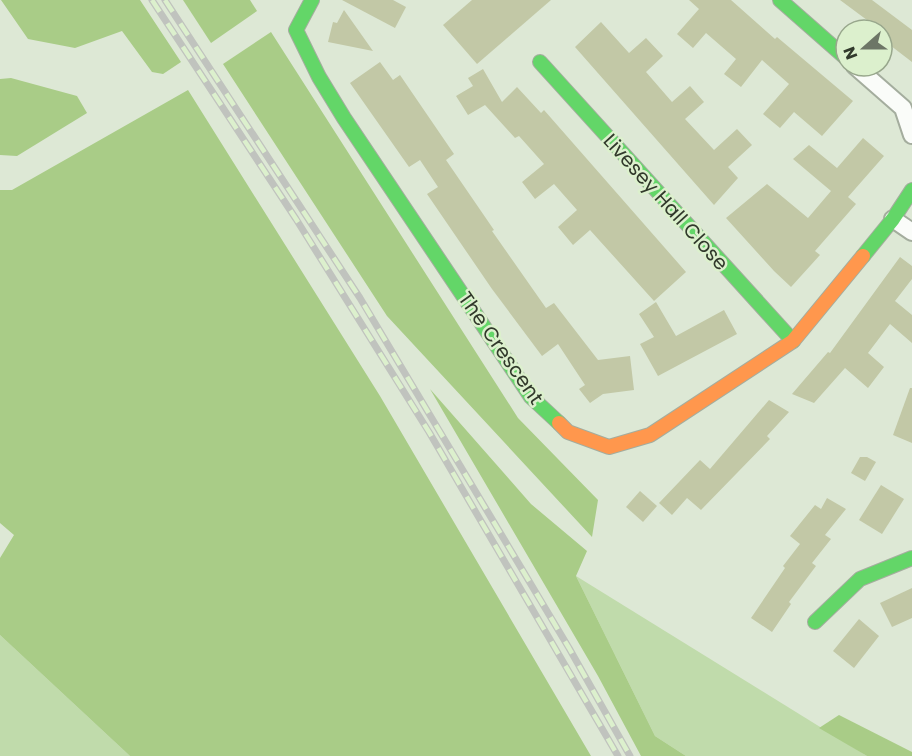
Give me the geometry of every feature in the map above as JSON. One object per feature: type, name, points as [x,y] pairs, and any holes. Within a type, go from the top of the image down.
[{"type":"street","name":"The Crescent","points":[[312,0],[296,30],[344,118],[531,397],[568,432],[609,447],[650,435],[793,341],[893,219],[912,190]]},
{"type":"street","points":[[780,0],[834,47]]},
{"type":"street","name":"Livesey Hall Close","points":[[540,62],[793,341]]},
{"type":"street","points":[[869,78],[903,108],[912,135]]},
{"type":"street","points":[[893,219],[912,232]]},
{"type":"street","points":[[816,622],[860,579],[912,558]]},
{"type":"green space","points":[[1,0],[140,0],[181,62],[163,74],[152,72],[122,31],[75,48],[28,39]]},
{"type":"green space","points":[[183,0],[250,0],[257,11],[211,43]]},
{"type":"green space","points":[[271,32],[518,418],[598,500],[592,537],[387,316],[223,64]]},
{"type":"green space","points":[[11,78],[77,96],[87,113],[17,156],[0,155],[0,79]]},
{"type":"green space","points":[[188,90],[380,396],[591,756],[130,756],[0,635],[0,558],[14,535],[0,523],[0,190],[12,190]]},
{"type":"green space","points":[[430,389],[531,504],[587,551],[576,576],[655,736],[686,756],[641,756],[598,676]]},
{"type":"green space","points":[[576,576],[867,756],[686,756],[655,736]]},
{"type":"green space","points":[[0,635],[130,756],[0,756]]},
{"type":"green space","points":[[839,715],[912,752],[912,756],[867,756],[819,728]]},
{"type":"building","points":[[342,0],[393,0],[406,7],[395,28]]},
{"type":"building","points":[[472,0],[551,0],[477,64],[443,25]]},
{"type":"building","points":[[689,0],[731,0],[775,39],[777,37],[853,101],[822,136],[794,112],[780,128],[763,114],[789,84],[762,60],[741,87],[724,74],[736,59],[706,33],[693,48],[677,34],[699,9]]},
{"type":"building","points":[[840,0],[872,0],[912,30],[912,62],[894,48],[894,18],[864,18]]},
{"type":"building","points":[[344,10],[373,51],[328,42],[333,22],[337,23]]},
{"type":"building","points":[[601,22],[629,53],[646,38],[663,56],[646,72],[672,102],[690,86],[704,102],[685,119],[714,150],[737,129],[752,145],[728,167],[738,178],[714,205],[575,47]]},
{"type":"building","points":[[380,62],[393,80],[400,75],[454,154],[446,160],[546,308],[554,303],[598,360],[630,356],[634,390],[603,394],[590,403],[579,389],[585,385],[558,344],[542,356],[492,289],[427,194],[438,187],[420,160],[409,167],[350,83]]},
{"type":"building","points":[[483,69],[502,102],[517,87],[541,113],[544,110],[686,272],[654,301],[590,230],[573,245],[558,227],[577,210],[554,184],[535,199],[522,182],[544,164],[519,136],[515,138],[485,105],[468,115],[456,96],[473,86],[468,78]]},
{"type":"building","points":[[863,138],[884,156],[848,197],[856,204],[815,251],[820,255],[791,287],[726,218],[767,184],[808,218],[831,191],[793,159],[809,145],[837,168]]},
{"type":"building","points":[[900,257],[912,266],[912,279],[895,301],[912,315],[912,343],[890,324],[868,353],[884,367],[868,388],[845,368],[814,403],[792,394],[828,352],[830,353]]},
{"type":"building","points":[[656,302],[676,336],[724,310],[737,334],[658,376],[640,344],[654,337],[639,314]]},
{"type":"building","points":[[910,388],[912,388],[912,443],[893,435]]},
{"type":"building","points":[[769,400],[789,412],[767,436],[770,439],[701,510],[687,498],[672,515],[659,503],[700,460],[710,469]]},
{"type":"building","points":[[860,457],[867,457],[876,462],[865,481],[851,473]]},
{"type":"building","points":[[881,485],[904,499],[882,534],[859,520]]},
{"type":"building","points":[[640,491],[657,506],[643,522],[626,507]]},
{"type":"building","points":[[827,498],[846,509],[825,535],[831,539],[812,563],[816,566],[789,602],[791,604],[772,632],[751,618],[785,568],[783,566],[800,544],[790,536],[815,505],[821,509]]},
{"type":"building","points":[[912,588],[912,618],[892,627],[880,603]]},
{"type":"building","points":[[859,619],[879,636],[854,668],[833,651]]},
{"type":"railway","points":[[152,0],[296,219],[429,432],[618,756]]},
{"type":"railway","points":[[165,0],[360,298],[569,648],[630,756]]},
{"type":"traffic: fast","points":[[312,0],[296,30],[319,77],[344,118],[531,397],[559,423]]},
{"type":"traffic: fast","points":[[780,0],[834,47]]},
{"type":"traffic: fast","points":[[540,62],[793,341]]},
{"type":"traffic: fast","points":[[863,256],[893,219],[912,190]]},
{"type":"traffic: fast","points":[[815,622],[860,579],[912,558]]},
{"type":"traffic: slow","points":[[559,423],[568,432],[609,447],[650,435],[793,341],[863,256]]}]
